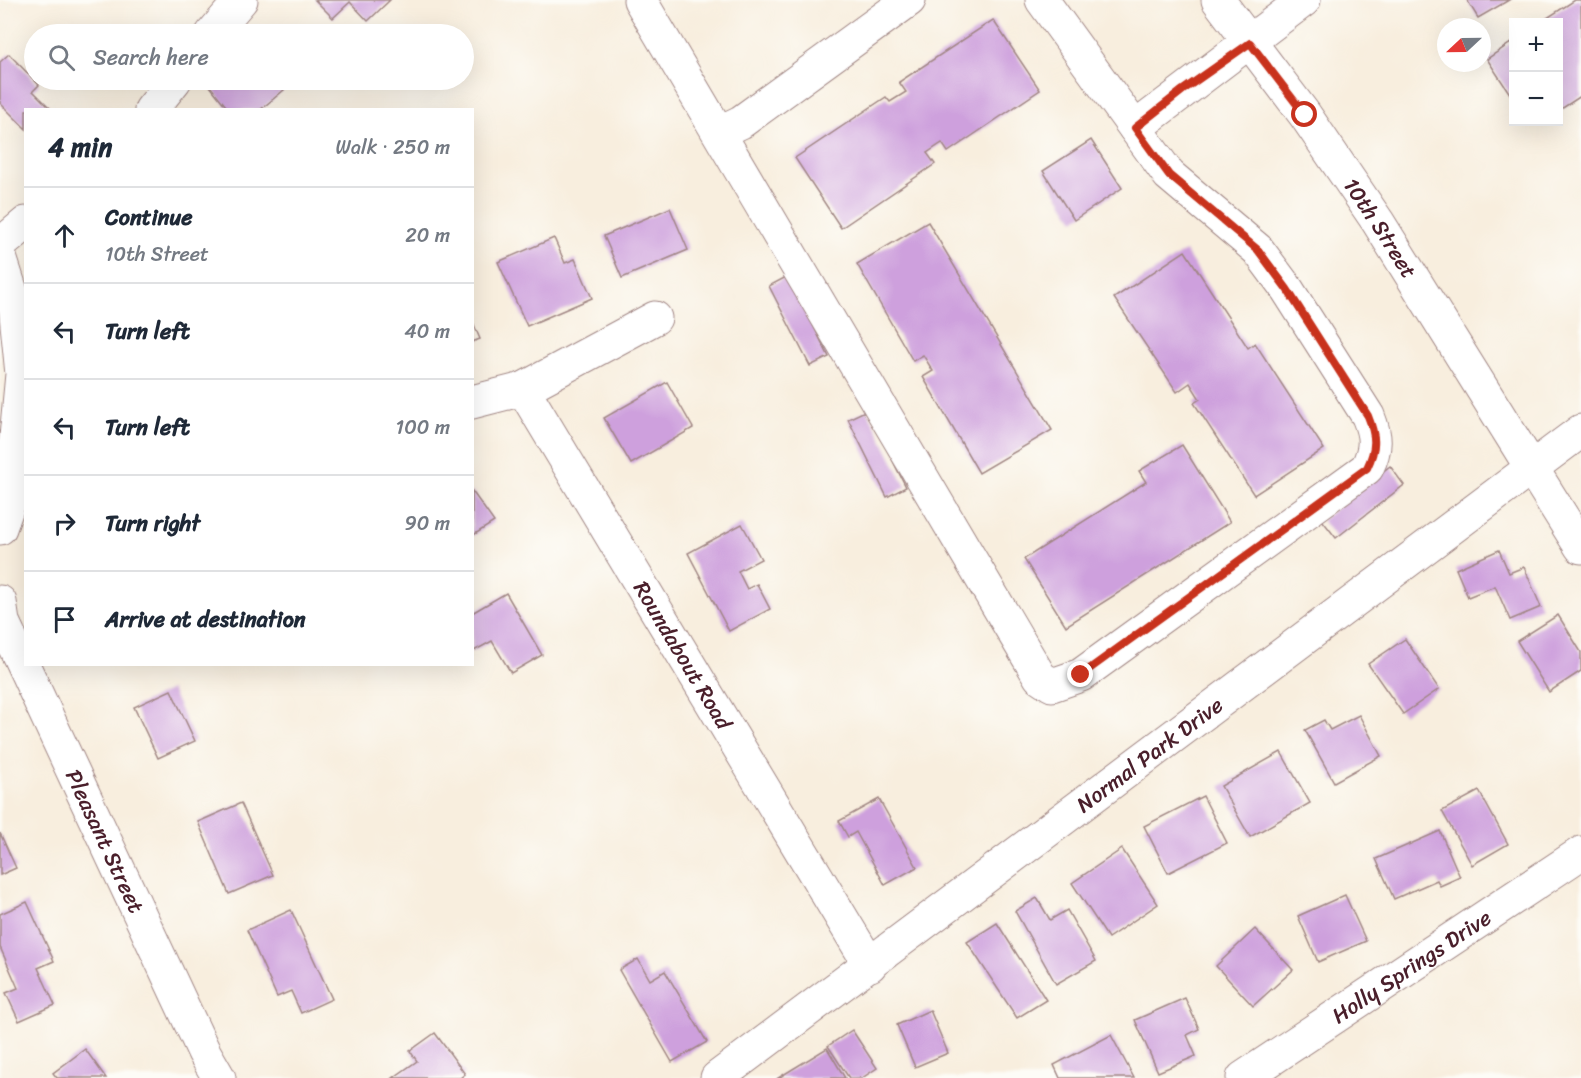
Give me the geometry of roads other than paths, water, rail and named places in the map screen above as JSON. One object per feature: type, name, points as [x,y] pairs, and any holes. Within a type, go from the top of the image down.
[{"type":"street","points":[[221,24],[241,0]]},
{"type":"street","points":[[640,0],[1040,677],[1052,685],[1081,675],[1367,468],[1375,452],[1376,436],[1368,416],[1287,289],[1258,250],[1169,175],[1042,0]]},
{"type":"street","points":[[720,132],[741,122],[909,0]]},
{"type":"street","name":"10th Street","points":[[1218,0],[1305,115],[1378,222],[1447,329],[1530,468],[1581,547]]},
{"type":"street","points":[[1135,128],[1304,0]]},
{"type":"street","points":[[152,108],[167,90]]},
{"type":"street","points":[[0,245],[24,225]]},
{"type":"street","points":[[0,257],[15,304],[22,374],[10,500],[0,530],[24,525]]},
{"type":"street","points":[[474,401],[523,389],[655,318]]},
{"type":"street","name":"Roundabout Road","points":[[523,389],[870,965]]},
{"type":"street","name":"Normal Park Drive","points":[[717,1078],[1581,431]]},
{"type":"street","name":"Pleasant Street","points":[[0,602],[3,621],[204,1052],[219,1078]]},
{"type":"street","name":"Holly Springs Drive","points":[[1243,1078],[1581,853]]}]
